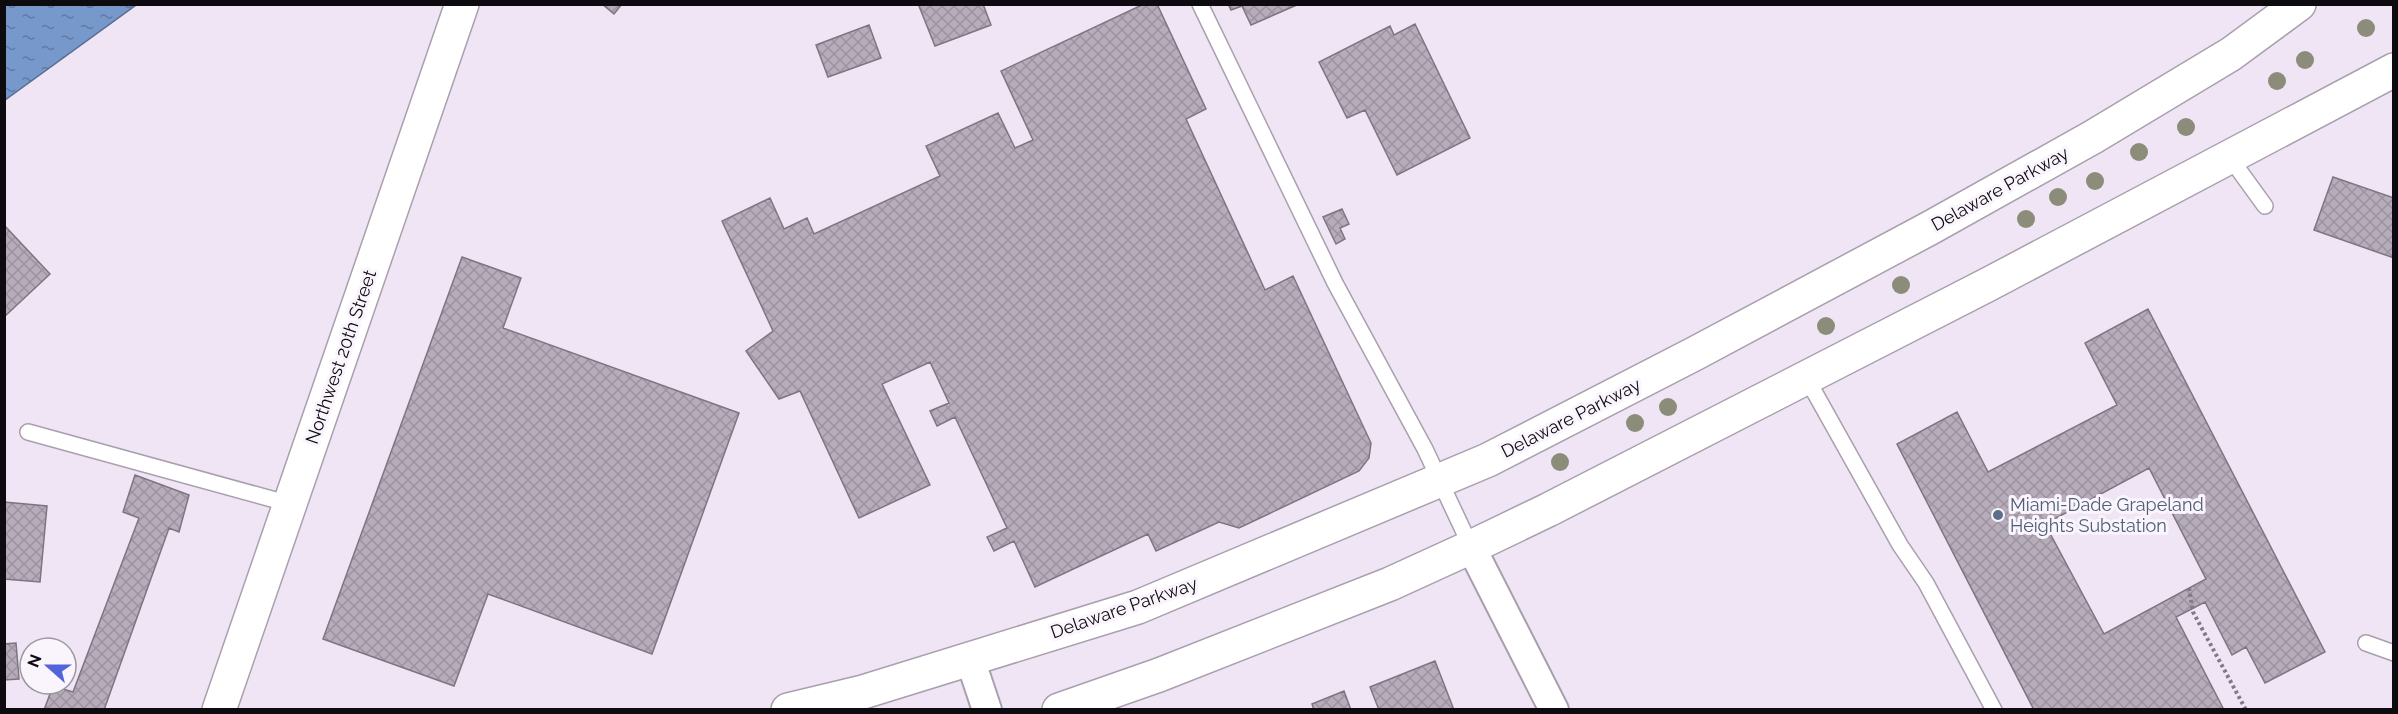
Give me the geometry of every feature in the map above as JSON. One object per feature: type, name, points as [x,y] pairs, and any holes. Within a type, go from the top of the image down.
[{"type":"street","name":"Northwest 20th Street","points":[[228,700],[290,504],[462,4]]},
{"type":"street","name":"Delaware Parkway","points":[[788,710],[863,692],[1138,607],[1488,460],[1694,354],[1930,228],[2151,103],[2231,54],[2299,4]]},
{"type":"street","points":[[1059,710],[1159,675],[1269,632],[1390,584],[1471,547],[1989,284],[2394,69]]},
{"type":"street","points":[[1471,547],[1554,710]]},
{"type":"street","points":[[970,659],[987,710]]},
{"type":"lane","points":[[1200,4],[1335,283],[1442,481],[1471,547]]},
{"type":"lane","points":[[2228,156],[2265,206]]},
{"type":"lane","points":[[1806,377],[1900,545],[1926,583],[1994,710]]},
{"type":"lane","points":[[28,432],[290,504]]},
{"type":"lane","points":[[2366,643],[2394,653]]},
{"type":"path","points":[[2189,588],[2193,612],[2246,710]]},
{"type":"water","points":[[5,4],[136,4],[136,5],[5,100]]},
{"type":"building","points":[[602,4],[622,4],[614,14]]},
{"type":"building","points":[[922,4],[983,4],[991,25],[935,46],[919,6]]},
{"type":"building","points":[[1144,4],[1157,4],[1206,109],[1186,119],[1265,290],[1293,276],[1371,443],[1369,458],[1359,471],[1239,528],[1219,522],[1156,551],[1148,534],[1035,587],[1014,541],[994,551],[987,537],[1007,528],[955,417],[937,426],[930,411],[949,403],[930,362],[882,384],[930,485],[859,518],[800,391],[779,399],[746,351],[773,331],[722,221],[770,198],[784,229],[807,218],[814,234],[940,176],[926,146],[998,113],[1015,148],[1033,140],[1001,71]]},
{"type":"building","points":[[1228,4],[1299,4],[1251,25],[1242,6],[1231,10]]},
{"type":"building","points":[[1415,24],[1470,138],[1397,175],[1365,110],[1347,118],[1319,62],[1390,26],[1394,35]]},
{"type":"building","points":[[869,25],[881,58],[828,77],[816,45]]},
{"type":"building","points":[[2333,177],[2394,198],[2394,258],[2314,230]]},
{"type":"building","points":[[1342,209],[1349,224],[1340,228],[1345,239],[1336,244],[1323,217]]},
{"type":"building","points":[[4,225],[50,274],[4,317]]},
{"type":"building","points":[[462,257],[521,278],[503,328],[739,413],[652,654],[488,594],[454,686],[323,639]]},
{"type":"building","name":"Miami-Dade Grapeland Heights Substation","points":[[2148,309],[2325,652],[2265,683],[2246,647],[2232,655],[2205,602],[2176,617],[2224,710],[2034,710],[1897,444],[1957,412],[1988,472],[2117,405],[2085,343]],"holes":[[[2149,468],[2206,579],[2104,634],[2045,524]]]},
{"type":"building","points":[[135,475],[189,495],[179,532],[169,528],[104,710],[44,710],[49,696],[78,696],[78,679],[139,518],[123,512]]},
{"type":"building","points":[[4,502],[47,506],[40,582],[4,579]]},
{"type":"building","points":[[16,643],[18,679],[4,680],[4,644]]},
{"type":"building","points":[[1435,661],[1454,710],[1379,710],[1370,687]]},
{"type":"building","points":[[1344,691],[1351,710],[1314,710],[1312,704]]},
{"type":"place","name":"Miami-Dade Grapeland Heights Substation","points":[[1998,515]]}]
